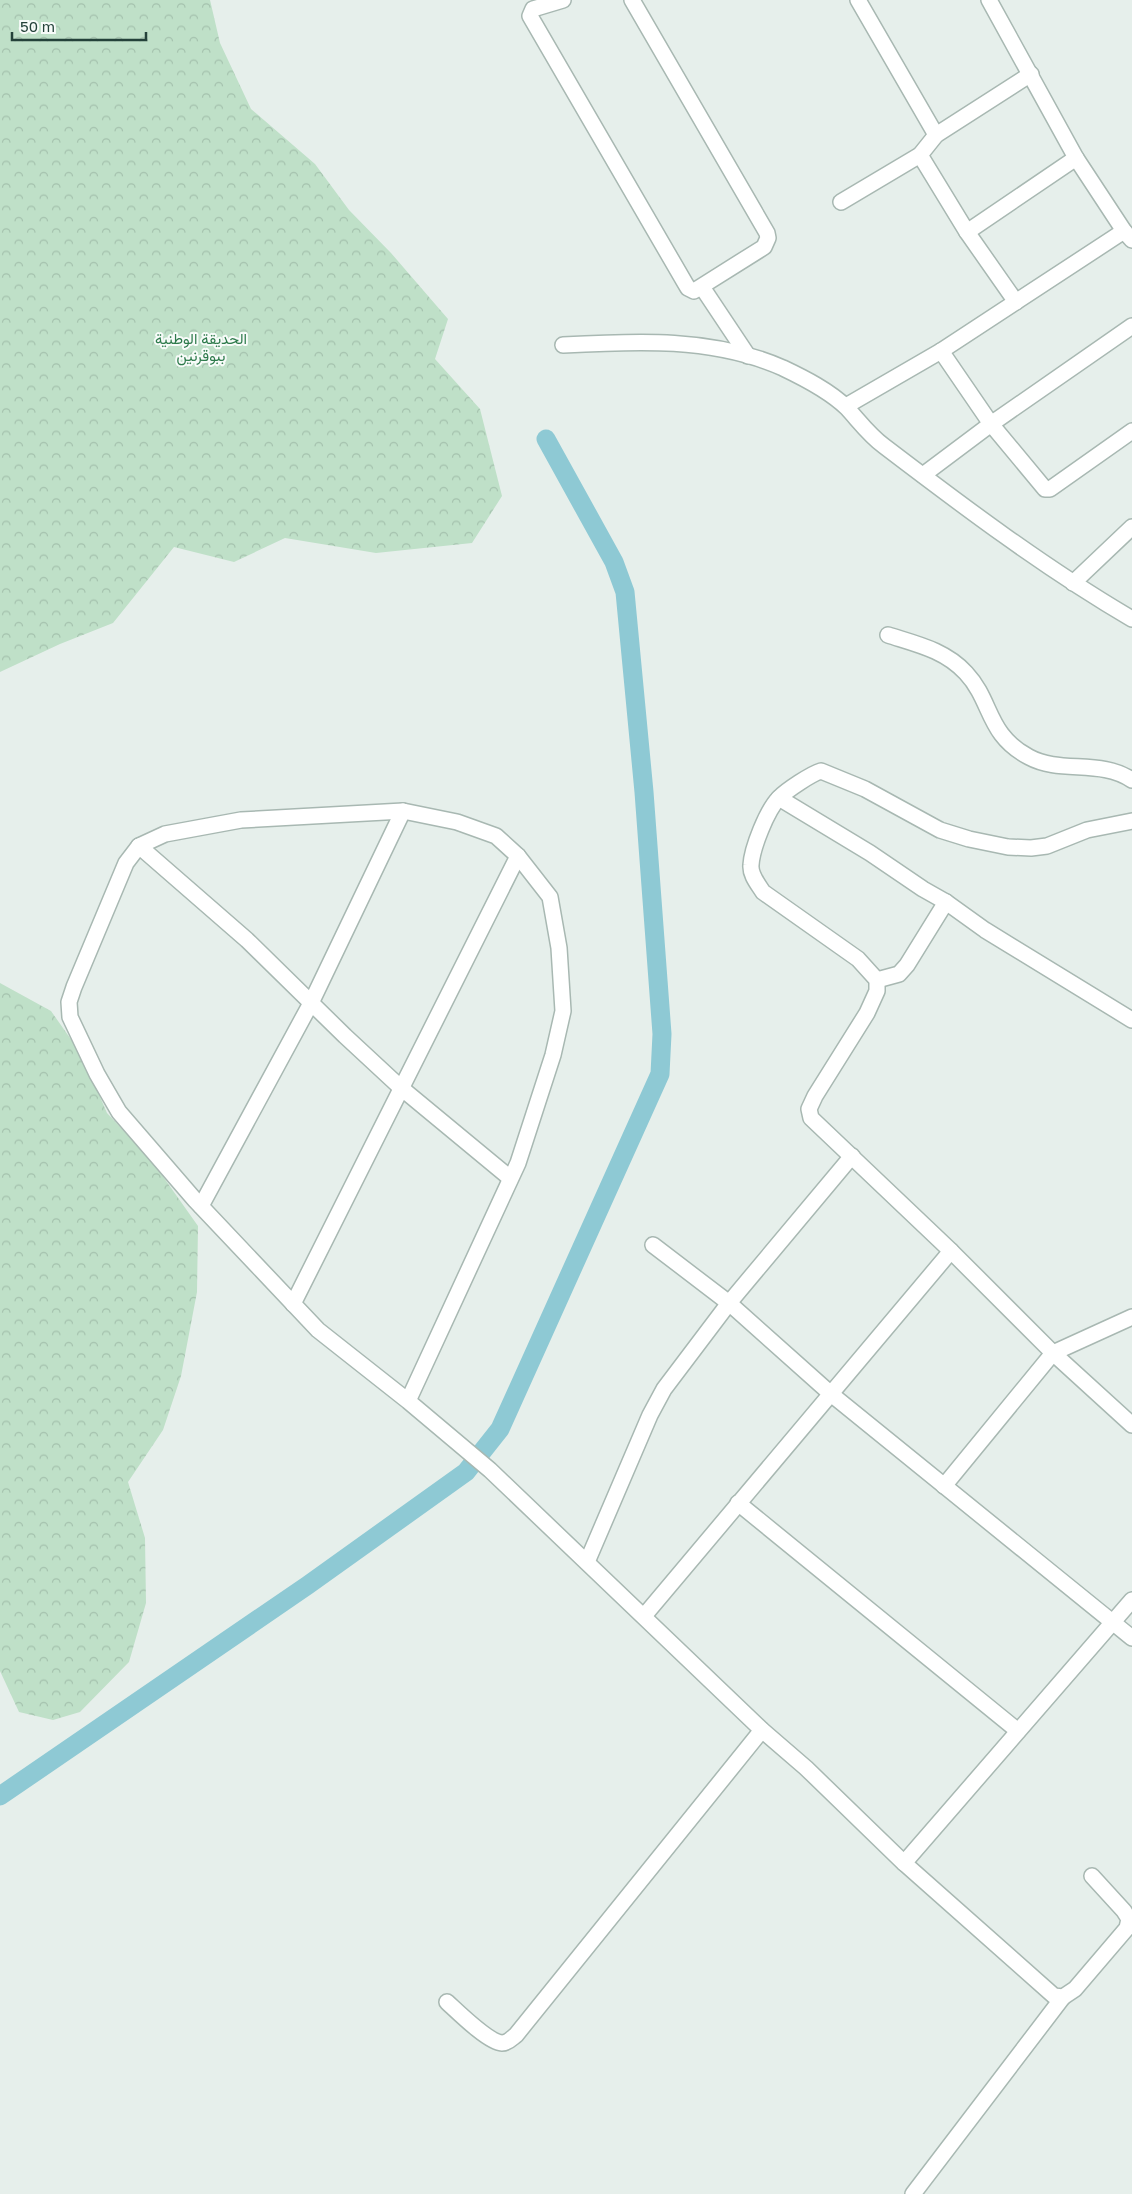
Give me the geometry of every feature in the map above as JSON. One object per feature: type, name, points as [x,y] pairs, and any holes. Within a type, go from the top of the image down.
[{"type":"street","points":[[563,0],[534,8],[530,12],[530,16],[688,288],[694,291],[764,247],[768,238],[632,0]]},
{"type":"street","points":[[858,0],[936,135]]},
{"type":"street","points":[[846,406],[941,351],[1016,302],[1128,236],[1076,158],[989,0]]},
{"type":"street","points":[[841,202],[920,155],[936,135],[1031,74]]},
{"type":"street","points":[[920,155],[968,232],[1016,302]]},
{"type":"street","points":[[968,232],[1076,158]]},
{"type":"street","points":[[702,286],[748,356]]},
{"type":"street","points":[[923,476],[991,424],[1132,326]]},
{"type":"street","points":[[562,345],[663,342],[708,347],[748,356],[782,368],[814,384],[846,406],[878,442],[1001,534],[1073,583],[1132,619]]},
{"type":"street","points":[[941,351],[991,424],[1042,487],[1047,490],[1132,432]]},
{"type":"street","points":[[1073,583],[1132,527]]},
{"type":"street","points":[[888,636],[940,652],[954,662],[973,682],[1001,736],[1029,758],[1042,763],[1111,771],[1132,780]]},
{"type":"street","points":[[1132,821],[1087,830],[1047,846],[1031,848],[1008,847],[969,839],[940,830],[865,789],[825,771],[817,772],[779,798],[767,818],[754,848],[751,866],[754,879],[763,892],[858,959],[877,980],[877,991],[867,1013],[815,1096],[809,1109],[811,1118],[951,1250],[1053,1352],[1132,1425]]},
{"type":"street","points":[[779,798],[946,902],[985,930],[1132,1020]]},
{"type":"street","points":[[201,1206],[311,1003],[403,811]]},
{"type":"street","points":[[408,1401],[518,1163],[553,1055],[564,1011],[559,948],[550,897],[518,856],[496,836],[457,822],[403,811],[242,820],[165,834],[139,846],[126,863],[69,1002],[70,1017],[97,1074],[119,1112],[201,1206],[318,1330],[408,1401],[490,1470],[904,1863],[1054,1996],[1063,1997]]},
{"type":"street","points":[[139,846],[247,940],[400,1087],[510,1178]]},
{"type":"street","points":[[293,1304],[400,1087],[518,856]]},
{"type":"street","points":[[877,980],[899,974],[907,965],[946,902]]},
{"type":"street","points":[[587,1562],[650,1415],[664,1390],[729,1303],[852,1156]]},
{"type":"street","points":[[653,1245],[729,1303],[831,1394],[1132,1638]]},
{"type":"street","points":[[644,1616],[951,1250]]},
{"type":"street","points":[[944,1486],[1053,1352],[1132,1317]]},
{"type":"street","points":[[738,1503],[1018,1731]]},
{"type":"street","points":[[904,1863],[1132,1600]]},
{"type":"street","points":[[447,2002],[492,2039],[502,2043],[508,2042],[516,2035],[762,1730]]},
{"type":"street","points":[[913,2194],[1063,1997],[1075,1989],[1127,1928],[1129,1919],[1124,1911],[1092,1876]]},
{"type":"green space","name":"الحديقة الوطنية ببوقرنين","points":[[0,0],[210,0],[220,43],[251,109],[315,164],[349,210],[391,253],[448,319],[435,359],[480,409],[502,496],[472,543],[376,553],[285,538],[234,562],[174,547],[113,623],[60,644],[0,672]]},
{"type":"green space","points":[[0,983],[51,1011],[82,1055],[107,1113],[152,1161],[198,1226],[197,1292],[181,1376],[163,1430],[128,1482],[145,1538],[146,1603],[129,1662],[80,1712],[53,1720],[19,1712],[0,1671]]},
{"type":"waterway","points":[[0,1796],[308,1585],[466,1472],[500,1429],[660,1074],[662,1034],[644,792],[625,592],[614,562],[546,439]]}]
